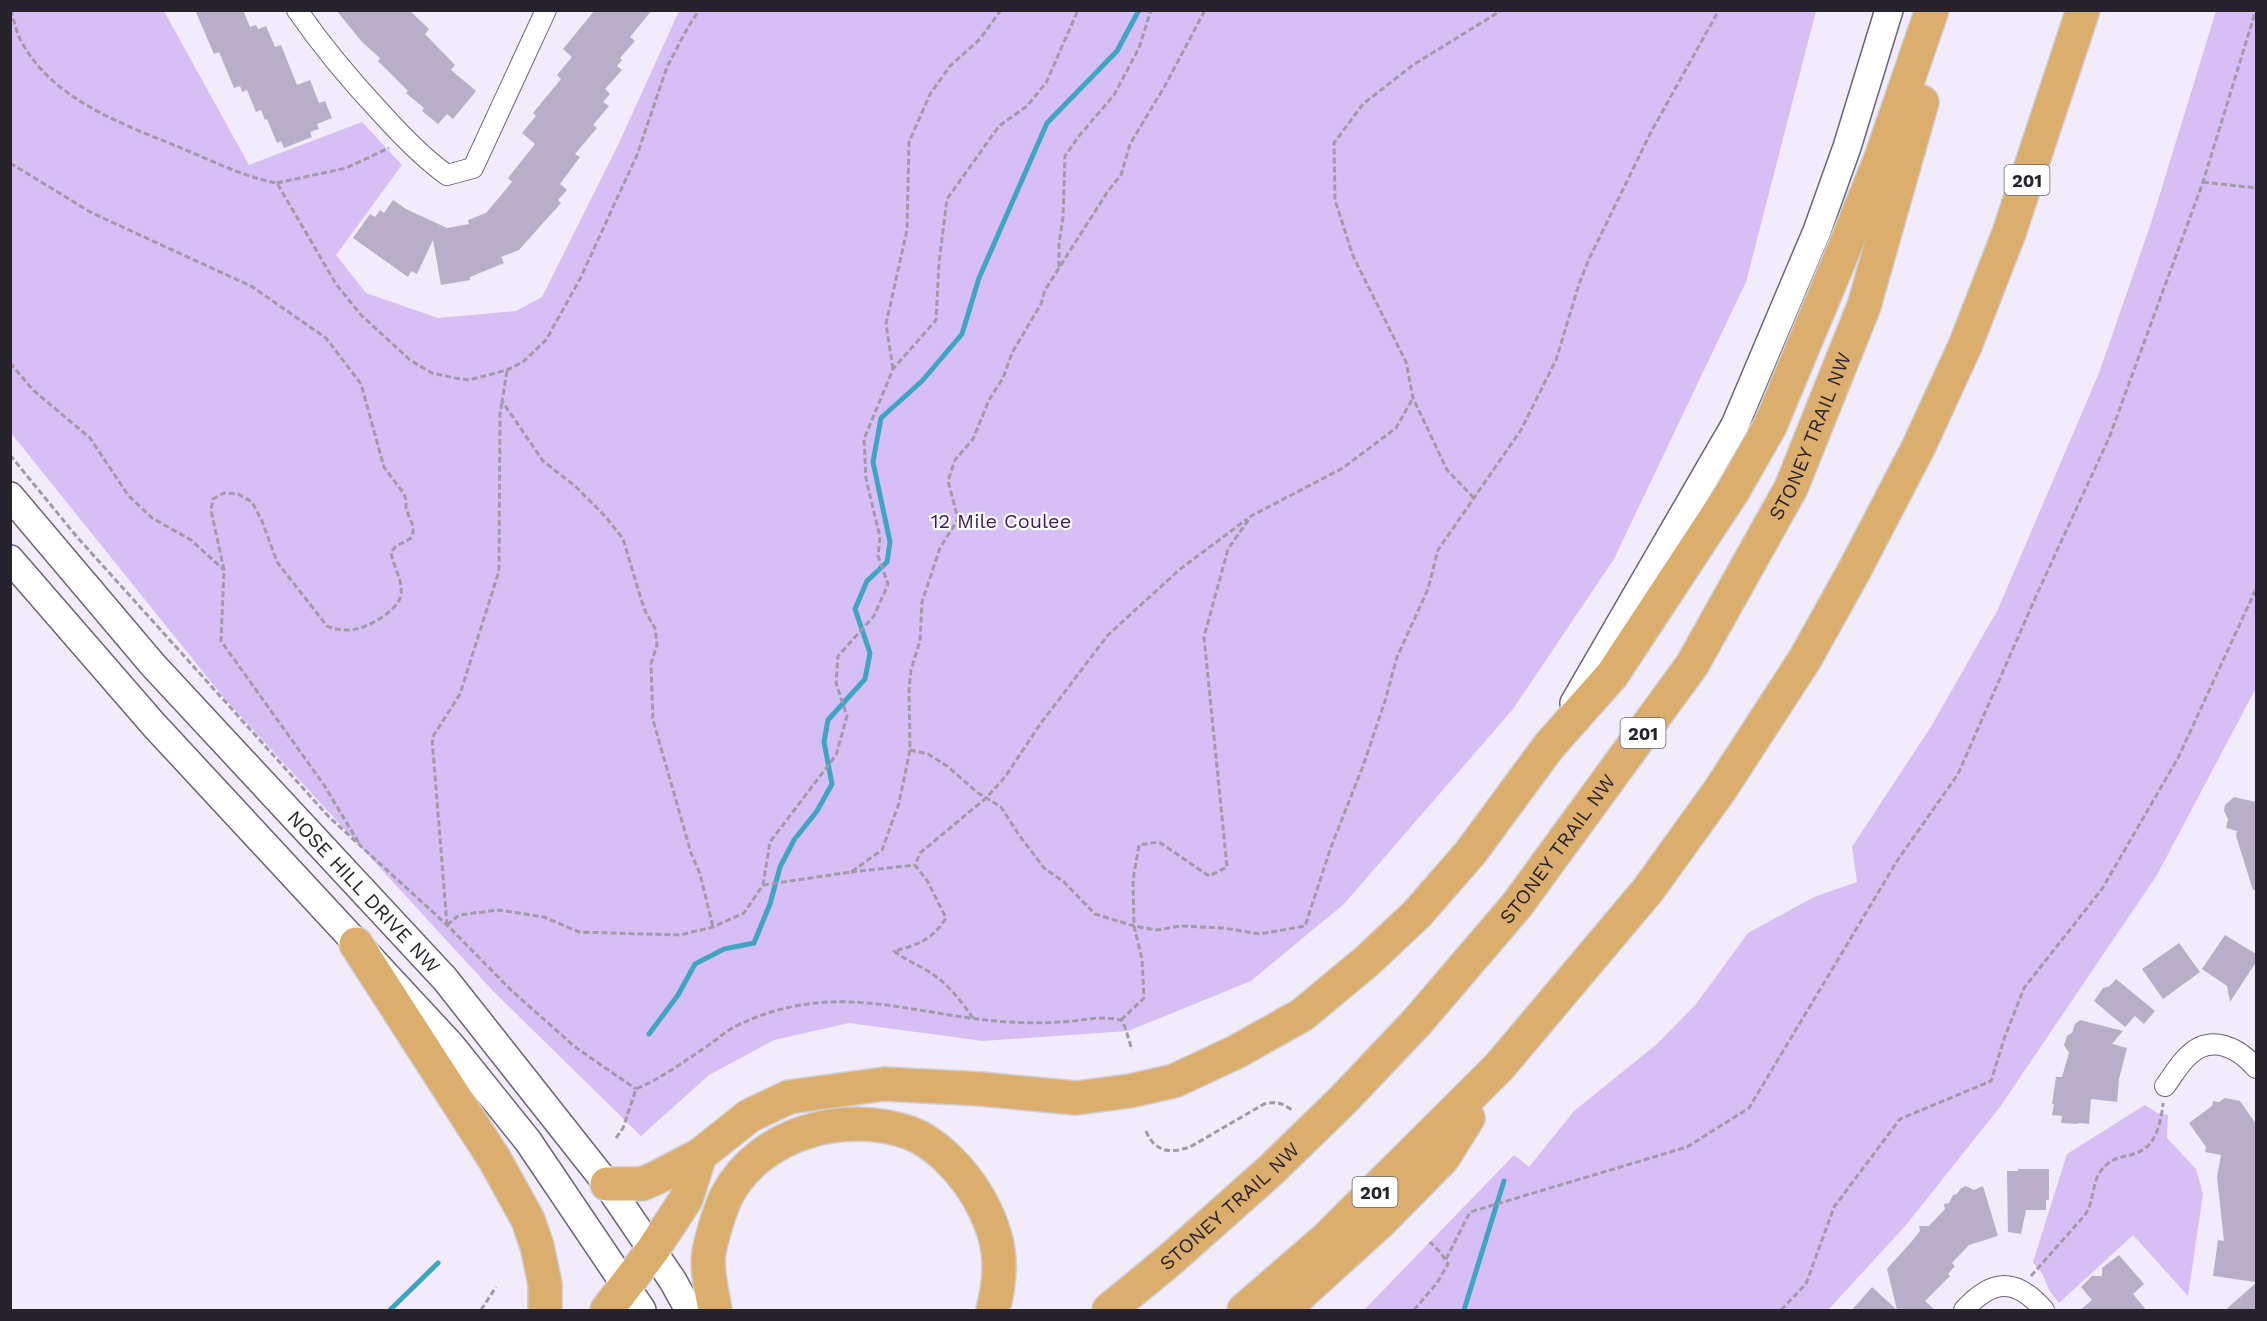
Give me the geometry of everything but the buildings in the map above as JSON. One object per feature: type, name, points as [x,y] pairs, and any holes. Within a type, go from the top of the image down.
[{"type":"highway","points":[[607,1184],[642,1184],[700,1155],[749,1116],[789,1097],[884,1084],[981,1089],[1076,1098],[1130,1091],[1174,1081],[1236,1052],[1302,1015],[1367,961],[1417,914],[1471,852],[1549,746],[1612,675],[1733,491],[1770,426],[1881,158],[1932,10]]},
{"type":"highway","name":"STONEY TRAIL NW","points":[[1109,1311],[1271,1170],[1343,1100],[1417,1022],[1517,905],[1692,665],[1791,488],[1864,306],[1949,10]]},
{"type":"highway","name":"201","points":[[1244,1311],[1326,1239],[1499,1067],[1648,890],[1720,790],[1805,659],[1854,572],[1919,446],[1965,346],[2009,233],[2083,10]]},
{"type":"highway","points":[[356,944],[495,1160],[528,1220],[537,1246],[544,1284],[545,1311]]},
{"type":"highway","points":[[1283,1311],[1380,1222],[1443,1158],[1499,1067]]},
{"type":"highway","points":[[715,1311],[709,1252],[727,1195],[742,1176],[773,1148],[806,1131],[837,1125],[874,1124],[912,1134],[944,1154],[972,1186],[991,1219],[1000,1257],[1000,1284],[993,1311]]},
{"type":"highway","points":[[607,1311],[633,1297],[652,1251],[686,1199],[700,1155]]},
{"type":"street","points":[[297,10],[328,55],[426,161],[447,175],[473,168],[546,10]]},
{"type":"street","points":[[1549,746],[1735,424],[1817,231],[1847,147],[1889,10]]},
{"type":"street","name":"NOSE HILL DRIVE NW","points":[[10,496],[153,665],[445,979],[607,1184],[689,1311]]},
{"type":"street","name":"NOSE HILL DRIVE NW","points":[[10,559],[154,725],[450,1044],[528,1141],[633,1297]]},
{"type":"street","points":[[2165,1086],[2187,1057],[2197,1049],[2207,1046],[2229,1046],[2256,1068]]},
{"type":"street","points":[[1964,1311],[1980,1294],[1999,1287],[2021,1289],[2044,1311]]},
{"type":"path","points":[[11,10],[19,39],[31,59],[52,80],[82,103],[128,126],[245,176],[277,183],[346,168],[405,139]]},
{"type":"path","points":[[277,183],[336,284],[361,315],[410,360],[432,374],[469,380],[507,370],[523,362],[546,340],[571,296],[637,155],[667,68],[699,10]]},
{"type":"path","points":[[893,369],[886,324],[907,230],[909,142],[930,94],[950,66],[980,39],[1001,10]]},
{"type":"path","points":[[447,925],[459,915],[499,910],[544,916],[579,933],[680,934],[713,927],[744,914],[763,885],[770,842],[836,755],[847,716],[836,684],[838,656],[874,616],[888,584],[878,556],[880,537],[866,479],[864,439],[893,369],[936,320],[939,263],[947,198],[999,126],[1027,106],[1046,83],[1078,10]]},
{"type":"path","points":[[1060,269],[1059,244],[1063,217],[1065,156],[1114,95],[1139,48],[1151,10]]},
{"type":"path","points":[[850,872],[882,849],[898,803],[910,750],[909,690],[911,670],[920,641],[922,602],[940,548],[958,519],[948,481],[955,460],[973,439],[989,400],[1003,378],[1012,353],[1041,304],[1045,290],[1108,191],[1121,175],[1130,144],[1166,84],[1205,10]]},
{"type":"path","points":[[1474,498],[1447,471],[1413,398],[1406,362],[1353,256],[1335,200],[1334,143],[1363,104],[1379,91],[1413,65],[1503,10]]},
{"type":"path","points":[[910,750],[928,754],[947,766],[978,793],[1001,807],[1044,868],[1064,882],[1095,914],[1156,930],[1180,926],[1223,928],[1260,934],[1305,926],[1331,847],[1363,766],[1397,657],[1428,589],[1438,550],[1521,430],[1556,360],[1589,259],[1652,132],[1719,10]]},
{"type":"path","points":[[1413,1311],[1446,1270],[1446,1259],[1470,1212],[1687,1147],[1749,1108],[1897,861],[1958,774],[2109,438],[2203,182],[2256,10]]},
{"type":"path","points":[[10,163],[92,213],[251,286],[326,338],[362,384],[384,467],[404,494],[406,509],[413,526],[410,539],[396,546],[391,552],[400,584],[400,600],[389,612],[365,628],[338,631],[327,626],[277,562],[262,521],[252,502],[238,494],[224,494],[213,499],[211,510],[224,570],[221,641],[324,785],[360,846]]},
{"type":"path","points":[[2203,182],[2256,188]]},
{"type":"path","points":[[10,363],[33,390],[90,438],[128,495],[152,518],[191,540],[224,570]]},
{"type":"path","points":[[447,925],[432,738],[460,694],[499,571],[500,414],[507,370]]},
{"type":"path","points":[[915,865],[920,854],[986,798],[1005,777],[1041,723],[1108,635],[1179,570],[1251,516],[1343,468],[1396,428],[1413,398]]},
{"type":"path","points":[[502,401],[543,462],[575,486],[605,516],[623,539],[643,606],[655,628],[657,645],[651,664],[653,720],[691,853],[700,874],[713,927]]},
{"type":"path","points":[[10,455],[77,537],[329,817],[447,925],[511,990],[575,1047],[636,1089]]},
{"type":"path","points":[[1121,1020],[1144,998],[1142,959],[1134,926],[1133,880],[1139,845],[1159,842],[1209,876],[1227,867],[1204,637],[1228,549],[1251,516]]},
{"type":"path","points":[[1781,1311],[1806,1284],[1834,1207],[1900,1119],[1991,1081],[2024,988],[2102,889],[2178,758],[2256,589]]},
{"type":"path","points":[[763,885],[915,865]]},
{"type":"path","points":[[915,865],[928,882],[946,918],[938,929],[918,945],[894,951],[907,961],[931,973],[957,996],[973,1018]]},
{"type":"path","points":[[616,1138],[623,1128],[636,1089],[656,1081],[733,1028],[770,1012],[795,1005],[831,1000],[875,1002],[973,1018],[1044,1023],[1101,1017],[1121,1020]]},
{"type":"path","points":[[1121,1020],[1132,1050]]},
{"type":"path","points":[[2021,1289],[2038,1266],[2085,1215],[2089,1209],[2099,1174],[2107,1164],[2115,1157],[2144,1150],[2150,1143],[2162,1114],[2165,1086]]},
{"type":"path","points":[[1146,1131],[1150,1140],[1161,1150],[1179,1151],[1190,1147],[1264,1104],[1276,1102],[1292,1110]]},
{"type":"path","points":[[1430,1242],[1446,1259]]},
{"type":"path","points":[[481,1311],[496,1287]]},
{"type":"green space","name":"12 Mile Coulee","points":[[11,10],[164,11],[249,165],[362,122],[402,165],[336,255],[366,293],[438,318],[516,311],[542,297],[619,143],[679,11],[1816,11],[1746,282],[1614,559],[1513,709],[1344,904],[1251,981],[1128,1031],[983,1041],[849,1023],[774,1040],[709,1075],[641,1136],[493,991],[224,698],[11,433]]},
{"type":"green space","points":[[2216,11],[2256,11],[2256,688],[2157,875],[2000,1107],[1906,1225],[1828,1310],[1364,1310],[1514,1155],[1529,1167],[1574,1111],[1657,1044],[1696,1004],[1748,933],[1814,897],[1857,882],[1852,847],[1932,725],[1998,609],[2099,373],[2151,223]]},
{"type":"green space","points":[[2145,1105],[2157,1113],[2168,1115],[2167,1138],[2196,1169],[2203,1194],[2188,1296],[2133,1235],[2059,1303],[2033,1262],[2067,1154]]},
{"type":"waterway","points":[[649,1034],[678,995],[695,964],[724,949],[754,943],[770,904],[780,867],[794,840],[817,811],[832,784],[824,742],[828,720],[865,679],[870,653],[855,609],[867,581],[887,562],[890,542],[873,462],[881,418],[922,381],[962,334],[979,278],[1047,123],[1117,51],[1139,10]]},
{"type":"waterway","points":[[1464,1310],[1504,1181]]},
{"type":"waterway","points":[[390,1310],[438,1263]]}]
